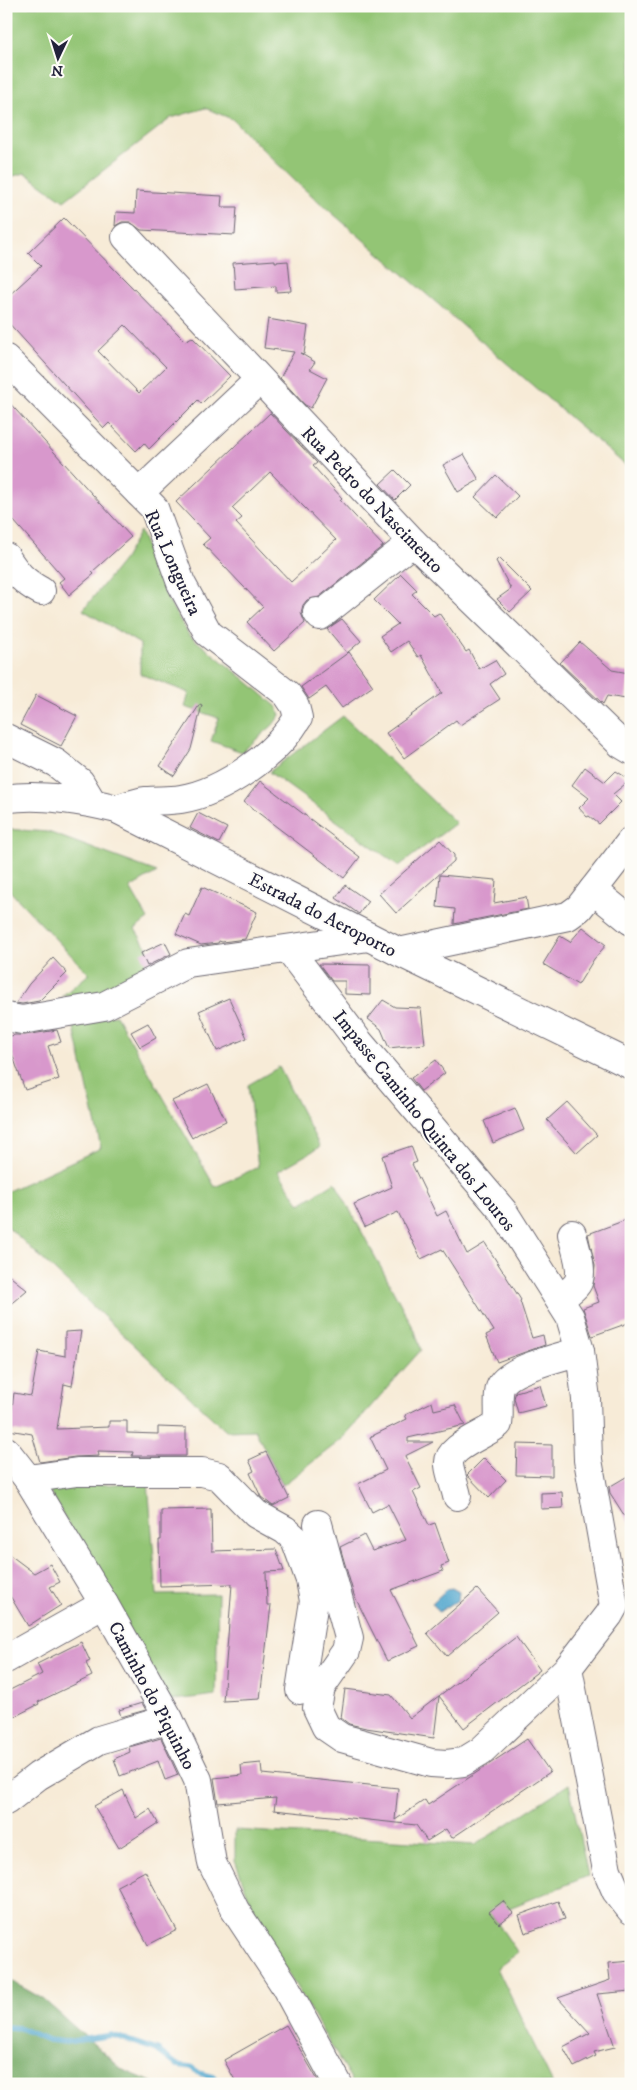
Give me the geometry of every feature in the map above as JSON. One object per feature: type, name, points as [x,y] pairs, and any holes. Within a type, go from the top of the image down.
[{"type":"street","name":"Rua Pedro do Nascimento","points":[[126,237],[413,542],[621,744],[631,750]]},
{"type":"street","name":"Rua Longueira","points":[[6,359],[154,508],[181,583],[208,633],[287,694],[295,706],[298,718],[290,732],[240,775],[212,791],[180,800],[145,801],[104,806]]},
{"type":"street","points":[[139,493],[259,380]]},
{"type":"street","points":[[317,612],[320,616],[413,542]]},
{"type":"street","points":[[6,557],[15,572],[26,583],[41,591]]},
{"type":"street","points":[[6,738],[56,763],[80,782],[104,806]]},
{"type":"street","name":"Estrada do Aeroporto","points":[[6,799],[20,796],[104,806],[573,1037],[625,1067]]},
{"type":"street","points":[[399,952],[568,916],[579,908],[631,841]]},
{"type":"street","points":[[593,890],[631,922]]},
{"type":"street","points":[[6,1017],[22,1020],[104,1006],[188,964],[370,937]]},
{"type":"street","name":"Impasse Caminho Quinta dos Louros","points":[[289,950],[359,1042],[503,1211],[570,1317],[580,1351],[586,1399],[588,1460],[622,1606],[610,1615],[568,1668],[481,1751],[463,1762],[432,1763],[342,1738],[326,1727],[317,1708],[322,1687],[346,1651],[349,1638],[318,1524]]},
{"type":"street","points":[[559,1299],[576,1286],[579,1279],[579,1268],[572,1234]]},
{"type":"street","points":[[457,1496],[448,1464],[449,1456],[454,1450],[492,1430],[498,1424],[500,1389],[504,1381],[515,1372],[580,1351]]},
{"type":"street","name":"Caminho do Piquinho","points":[[8,1456],[28,1479],[104,1604],[169,1719],[198,1780],[212,1863],[235,1910],[284,1984],[338,2084]]},
{"type":"street","points":[[28,1479],[77,1472],[202,1472],[219,1476],[256,1514],[285,1530],[295,1539],[310,1580],[314,1601],[300,1690]]},
{"type":"street","points":[[6,1659],[104,1604]]},
{"type":"street","points":[[568,1668],[607,1870],[616,1891],[631,1910]]},
{"type":"street","points":[[6,1801],[38,1776],[99,1740],[169,1719]]},
{"type":"green space","points":[[6,6],[631,6],[631,470],[296,182],[232,119],[205,108],[171,118],[64,201],[25,173],[6,178]]},
{"type":"green space","points":[[140,531],[168,600],[189,635],[277,707],[280,715],[273,725],[242,752],[211,741],[219,718],[185,707],[189,693],[140,674],[140,644],[83,610],[124,559]]},
{"type":"green space","points":[[343,716],[456,823],[399,866],[269,772]]},
{"type":"green space","points":[[6,829],[48,832],[157,872],[130,888],[148,919],[135,929],[157,964],[98,996],[62,996],[89,974],[6,887]]},
{"type":"green space","points":[[116,1015],[215,1187],[258,1167],[248,1085],[279,1067],[320,1147],[278,1171],[300,1204],[335,1182],[415,1331],[421,1350],[341,1440],[283,1485],[255,1430],[226,1431],[6,1225],[6,1192],[101,1148],[72,1019]]},
{"type":"green space","points":[[148,1482],[157,1595],[218,1594],[216,1695],[166,1701],[48,1488]]},
{"type":"green space","points":[[569,1784],[588,1876],[492,1915],[518,1953],[497,1968],[553,2084],[354,2084],[268,1939],[248,1896],[235,1860],[235,1830],[475,1845]]},
{"type":"green space","points":[[6,1978],[43,1999],[123,2070],[157,2084],[6,2084]]},
{"type":"water","points":[[452,1588],[459,1592],[458,1600],[439,1612],[432,1603],[447,1589]]},
{"type":"building","points":[[136,191],[222,196],[221,207],[237,207],[235,235],[141,230],[130,222],[122,222],[115,226],[116,212],[135,213]]},
{"type":"building","points":[[64,218],[185,341],[192,337],[230,376],[201,404],[198,400],[149,449],[144,443],[136,451],[109,423],[104,428],[6,320],[6,298],[41,266],[28,253]],"holes":[[[125,325],[166,367],[139,393],[98,351]]]},
{"type":"building","points":[[275,260],[275,262],[288,261],[291,291],[276,292],[276,286],[235,289],[233,263]]},
{"type":"building","points":[[268,319],[308,326],[304,354],[300,353],[315,362],[310,369],[327,378],[311,408],[305,405],[280,378],[294,352],[264,348]]},
{"type":"building","points":[[6,399],[131,537],[92,572],[94,574],[69,595],[59,582],[64,578],[6,512]]},
{"type":"building","points":[[270,413],[317,463],[313,466],[342,498],[340,500],[383,546],[319,597],[307,600],[303,605],[301,613],[305,623],[274,651],[247,622],[263,607],[203,544],[210,538],[176,502]],"holes":[[[270,472],[336,540],[291,582],[236,523],[242,518],[232,508]]]},
{"type":"building","points":[[464,454],[479,480],[458,492],[443,465]]},
{"type":"building","points":[[395,470],[410,485],[395,500],[380,484]]},
{"type":"building","points":[[496,475],[518,496],[497,518],[475,497]]},
{"type":"building","points":[[499,558],[532,591],[510,612],[497,599],[511,589],[496,561]]},
{"type":"building","points":[[401,574],[417,590],[412,594],[434,616],[439,613],[466,652],[469,650],[479,669],[495,660],[504,674],[490,684],[500,699],[460,725],[456,720],[404,758],[386,733],[442,693],[421,655],[418,657],[407,641],[391,652],[380,636],[398,624],[374,600]]},
{"type":"building","points":[[342,619],[361,641],[347,653],[327,629]]},
{"type":"building","points":[[580,642],[612,670],[629,673],[626,699],[607,696],[603,704],[560,663]]},
{"type":"building","points":[[349,652],[373,686],[342,708],[326,687],[309,699],[301,687]]},
{"type":"building","points":[[36,695],[77,716],[61,746],[20,725]]},
{"type":"building","points":[[200,704],[202,705],[191,749],[174,776],[160,766]]},
{"type":"building","points":[[585,767],[605,782],[616,771],[630,780],[613,794],[621,802],[599,824],[589,816],[587,817],[579,808],[589,798],[572,785]]},
{"type":"building","points":[[260,781],[360,857],[344,878],[244,802]]},
{"type":"building","points":[[198,813],[227,828],[219,843],[190,828]]},
{"type":"building","points":[[440,840],[454,855],[454,861],[396,913],[379,894]]},
{"type":"building","points":[[440,875],[496,880],[494,903],[526,897],[528,909],[454,924],[455,909],[437,907]]},
{"type":"building","points":[[345,885],[368,901],[359,914],[336,898]]},
{"type":"building","points":[[202,887],[257,912],[245,939],[219,941],[218,943],[201,945],[176,934],[185,914],[189,916]]},
{"type":"building","points":[[583,927],[606,945],[594,959],[578,985],[543,964],[560,936],[570,942]]},
{"type":"building","points":[[165,942],[171,954],[147,966],[141,953]]},
{"type":"building","points":[[53,958],[67,973],[39,1001],[22,1004],[16,1003],[29,984]]},
{"type":"building","points":[[319,964],[370,965],[370,995],[345,994],[345,981],[332,981]]},
{"type":"building","points":[[229,998],[247,1038],[217,1051],[199,1011]]},
{"type":"building","points":[[383,1000],[395,1007],[421,1008],[425,1044],[389,1048],[381,1029],[368,1019]]},
{"type":"building","points":[[148,1023],[156,1038],[140,1047],[131,1032]]},
{"type":"building","points":[[57,1030],[61,1042],[48,1046],[59,1079],[25,1090],[6,1037]]},
{"type":"building","points":[[436,1060],[445,1073],[421,1091],[411,1078]]},
{"type":"building","points":[[208,1084],[226,1121],[192,1138],[172,1101]]},
{"type":"building","points":[[567,1102],[597,1135],[577,1153],[547,1120]]},
{"type":"building","points":[[515,1108],[524,1130],[493,1143],[484,1121]]},
{"type":"building","points":[[411,1146],[417,1162],[412,1164],[437,1216],[446,1211],[467,1254],[485,1243],[521,1300],[532,1338],[543,1335],[545,1345],[497,1362],[486,1335],[494,1331],[442,1249],[421,1259],[398,1212],[365,1227],[354,1204],[392,1187],[382,1156]]},
{"type":"building","points":[[631,1218],[631,1322],[592,1336],[583,1308],[599,1302],[593,1286],[595,1266],[588,1234]]},
{"type":"building","points":[[6,1273],[27,1290],[6,1308]]},
{"type":"building","points":[[81,1331],[72,1386],[64,1384],[57,1429],[109,1427],[109,1421],[127,1421],[127,1433],[158,1434],[158,1427],[186,1428],[186,1456],[132,1456],[133,1452],[98,1451],[99,1456],[40,1462],[32,1434],[9,1430],[14,1393],[31,1396],[39,1351],[65,1356],[65,1332]]},
{"type":"building","points":[[540,1385],[546,1406],[518,1413],[514,1398],[516,1392]]},
{"type":"building","points":[[432,1402],[434,1410],[455,1405],[465,1425],[408,1438],[408,1442],[433,1442],[405,1456],[421,1488],[413,1492],[429,1525],[435,1523],[449,1563],[441,1566],[443,1571],[391,1590],[419,1646],[387,1661],[354,1595],[340,1547],[364,1535],[372,1551],[406,1540],[388,1504],[372,1512],[358,1484],[386,1470],[370,1437],[407,1419],[405,1415]]},
{"type":"building","points":[[517,1444],[552,1445],[552,1476],[516,1475]]},
{"type":"building","points":[[266,1452],[289,1498],[273,1506],[261,1497],[250,1473],[254,1471],[249,1460]]},
{"type":"building","points":[[484,1458],[506,1480],[489,1498],[467,1475]]},
{"type":"building","points":[[631,1474],[631,1526],[610,1493],[609,1487]]},
{"type":"building","points":[[562,1492],[563,1508],[541,1509],[541,1493]]},
{"type":"building","points":[[211,1509],[212,1551],[276,1549],[284,1571],[266,1572],[267,1605],[271,1605],[260,1699],[223,1701],[232,1584],[160,1586],[159,1540],[161,1540],[161,1510]]},
{"type":"building","points":[[6,1552],[34,1573],[50,1564],[60,1582],[50,1587],[61,1605],[28,1626],[6,1589]]},
{"type":"building","points":[[477,1589],[498,1612],[447,1656],[427,1633]]},
{"type":"building","points":[[516,1637],[540,1670],[464,1728],[439,1696],[434,1738],[366,1728],[349,1724],[341,1718],[345,1689],[391,1695],[410,1718]]},
{"type":"building","points":[[81,1642],[90,1661],[86,1663],[92,1676],[38,1702],[39,1704],[6,1721],[6,1692],[42,1674],[37,1664]]},
{"type":"building","points":[[142,1703],[146,1710],[121,1717],[119,1710]]},
{"type":"building","points":[[161,1738],[178,1775],[165,1780],[158,1761],[120,1776],[114,1759],[130,1752],[129,1747]]},
{"type":"building","points":[[527,1739],[550,1772],[452,1838],[446,1829],[427,1841],[416,1825],[274,1810],[276,1798],[218,1803],[214,1778],[242,1775],[241,1765],[261,1763],[262,1774],[398,1788],[395,1820],[425,1800],[428,1805]]},
{"type":"building","points":[[123,1790],[136,1818],[150,1809],[158,1823],[119,1848],[94,1806]]},
{"type":"building","points":[[145,1871],[177,1930],[148,1945],[117,1886]]},
{"type":"building","points":[[503,1901],[513,1913],[499,1924],[489,1912]]},
{"type":"building","points":[[558,1901],[565,1919],[525,1933],[519,1915]]},
{"type":"building","points":[[631,1961],[631,1991],[597,1994],[615,2047],[594,2052],[596,2056],[574,2067],[563,2047],[590,2033],[558,1998],[610,1980],[608,1963]]},
{"type":"building","points":[[286,2025],[320,2084],[237,2084],[224,2060]]},
{"type":"waterway","points":[[6,2027],[20,2028],[48,2040],[66,2042],[112,2035],[157,2050],[177,2065],[192,2067],[199,2073],[213,2077],[218,2084]]}]
